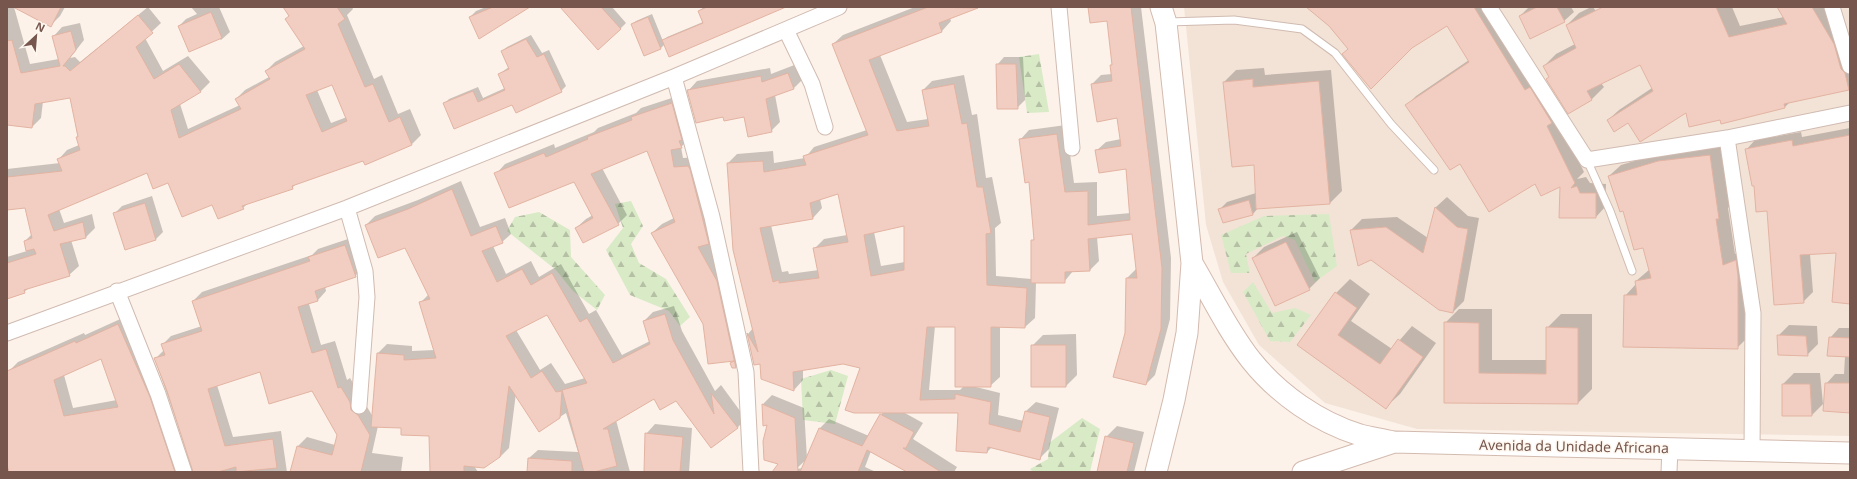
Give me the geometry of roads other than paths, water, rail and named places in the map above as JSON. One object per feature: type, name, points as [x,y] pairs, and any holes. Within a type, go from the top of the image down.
[{"type":"street","points":[[7,332],[347,208],[674,77],[840,7]]},
{"type":"street","points":[[1058,7],[1072,148]]},
{"type":"street","points":[[1489,7],[1587,160],[1727,138],[1850,113]]},
{"type":"street","points":[[1832,7],[1850,66]]},
{"type":"street","points":[[1156,472],[1174,400],[1187,333],[1192,263],[1164,15]]},
{"type":"street","points":[[786,30],[812,84],[825,127]]},
{"type":"street","points":[[674,77],[712,217],[746,372],[751,472]]},
{"type":"street","points":[[1727,138],[1753,313],[1752,451]]},
{"type":"street","points":[[347,208],[365,271],[367,296],[360,406]]},
{"type":"street","points":[[1192,263],[1237,340],[1268,379],[1296,403],[1322,418],[1360,435],[1394,442]]},
{"type":"street","points":[[117,291],[158,394],[184,472]]},
{"type":"street","name":"Avenida da Unidade Africana","points":[[1303,472],[1394,442],[1850,453]]},
{"type":"street","points":[[1669,472],[1670,448]]},
{"type":"lane","points":[[1164,15],[1234,20],[1302,29],[1335,53],[1391,124],[1434,170]]},
{"type":"lane","points":[[1587,160],[1610,211],[1632,271]]}]
